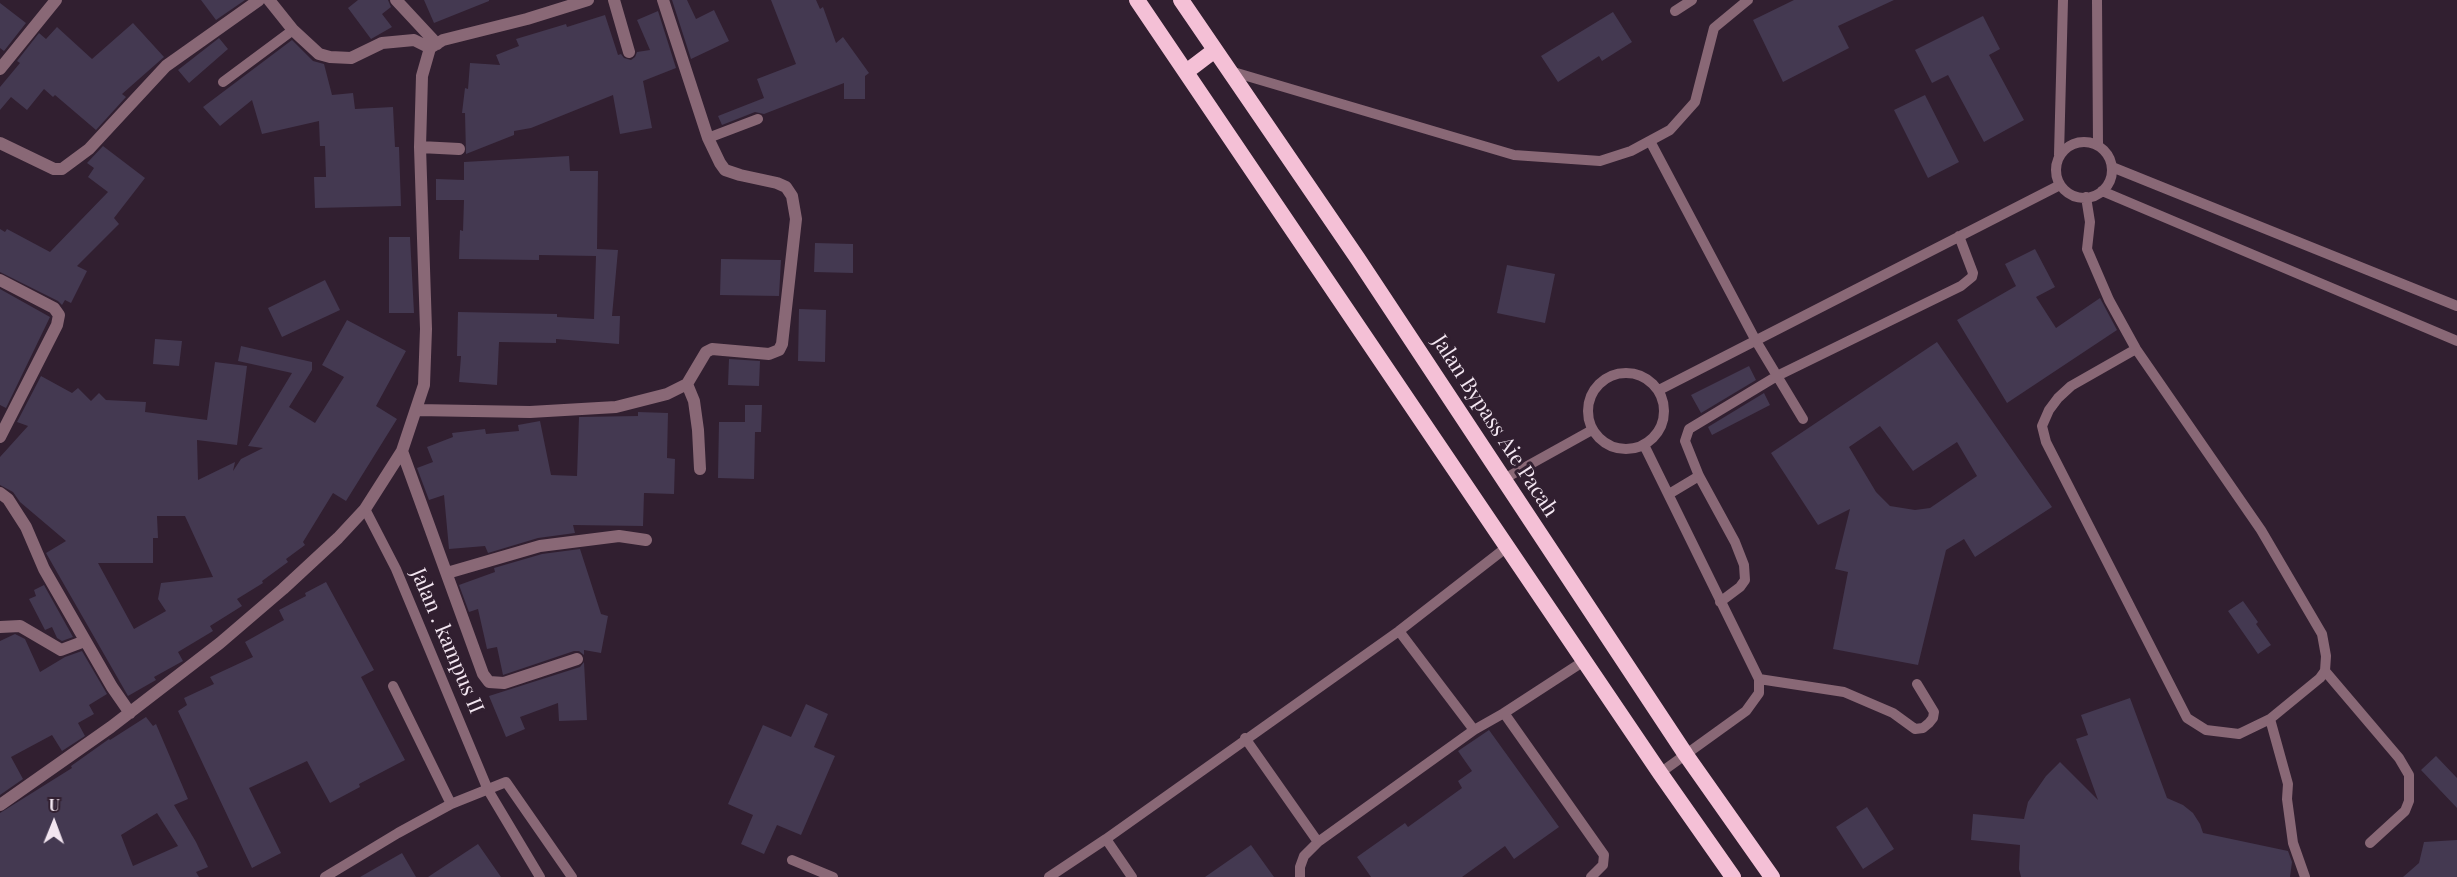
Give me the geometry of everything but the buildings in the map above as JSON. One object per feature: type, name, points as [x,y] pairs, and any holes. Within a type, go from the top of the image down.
[{"type":"highway","points":[[1137,0],[1660,773],[1733,877]]},
{"type":"highway","name":"Jalan Bypass Aie Pacah","points":[[1181,0],[1358,259],[1686,755],[1772,877]]},
{"type":"highway","points":[[1186,72],[1215,50]]},
{"type":"street","points":[[0,69],[56,0]]},
{"type":"street","points":[[0,143],[54,169],[62,169],[89,149],[166,66],[259,0]]},
{"type":"street","points":[[268,0],[293,30],[319,54],[351,58],[382,43],[414,39],[433,46]]},
{"type":"street","points":[[396,0],[433,46]]},
{"type":"street","points":[[0,805],[130,713],[220,643],[338,538],[365,509],[402,452],[424,385],[426,329],[420,147],[422,76],[433,46],[443,40],[527,19],[588,0]]},
{"type":"street","points":[[614,0],[629,52]]},
{"type":"street","points":[[417,410],[530,412],[616,407],[667,394],[687,384],[706,352],[712,349],[769,354],[779,350],[782,344],[796,219],[792,196],[786,188],[770,180],[756,179],[725,170],[715,155],[663,0]]},
{"type":"street","points":[[420,147],[459,149]]},
{"type":"street","points":[[0,280],[54,308],[59,315],[57,325],[0,437]]},
{"type":"street","points":[[687,384],[694,401],[700,469]]},
{"type":"street","points":[[402,452],[483,674],[489,682],[504,683],[577,659]]},
{"type":"street","points":[[0,493],[8,499],[26,527],[36,554],[85,641],[130,713]]},
{"type":"street","points":[[447,573],[540,546],[619,536],[646,540]]},
{"type":"street","points":[[0,627],[20,626],[61,650],[85,641]]},
{"type":"lane","points":[[1675,11],[1692,0]]},
{"type":"lane","points":[[1230,71],[1514,155],[1600,160],[1631,151],[1670,130],[1695,102],[1714,28],[1748,0]]},
{"type":"lane","points":[[2059,155],[2072,144],[2090,142],[2098,145],[2110,158],[2112,167],[2111,176],[2102,191],[2086,197],[2069,194],[2060,184],[2056,172],[2059,155],[2063,0]]},
{"type":"lane","points":[[2097,0],[2098,145]]},
{"type":"lane","points":[[223,82],[293,30]]},
{"type":"lane","points":[[708,138],[758,119]]},
{"type":"lane","points":[[1650,141],[1756,341],[1803,419]]},
{"type":"lane","points":[[2112,167],[2457,306]]},
{"type":"lane","points":[[1659,390],[2060,184]]},
{"type":"lane","points":[[2102,191],[2457,340]]},
{"type":"lane","points":[[2086,197],[2090,222],[2087,249],[2109,300],[2136,349],[2278,558],[2322,634],[2326,646],[2325,671],[2399,758],[2409,775],[2409,801],[2405,811],[2370,843]]},
{"type":"lane","points":[[1720,602],[1740,587],[1745,580],[1744,565],[1735,542],[1699,476],[1685,441],[1689,429],[1777,376],[1970,280],[1973,273],[1959,236]]},
{"type":"lane","points":[[2136,349],[2071,386],[2049,410],[2042,426],[2046,442],[2187,718],[2206,730],[2239,734],[2270,719],[2325,671]]},
{"type":"lane","points":[[1620,372],[1635,373],[1648,379],[1659,390],[1664,405],[1663,421],[1656,435],[1644,445],[1629,449],[1614,448],[1601,441],[1592,430],[1587,416],[1588,400],[1595,387],[1606,377],[1620,372]]},
{"type":"lane","points":[[1502,480],[1592,430]]},
{"type":"lane","points":[[1644,445],[1759,679],[1759,693],[1746,711],[1660,773]]},
{"type":"lane","points":[[1669,494],[1699,476]]},
{"type":"lane","name":"Jalan . kampus II","points":[[365,509],[396,568],[488,790],[540,877]]},
{"type":"lane","points":[[1049,877],[1399,631],[1507,547]]},
{"type":"lane","points":[[1399,631],[1474,730]]},
{"type":"lane","points":[[1300,877],[1300,867],[1304,856],[1318,842],[1474,730],[1584,661]]},
{"type":"lane","points":[[1759,679],[1844,692],[1893,712],[1915,729],[1923,728],[1929,723],[1934,712],[1917,684]]},
{"type":"lane","points":[[393,686],[451,804]]},
{"type":"lane","points":[[1504,713],[1604,855],[1603,865],[1591,877]]},
{"type":"lane","points":[[2270,719],[2288,784],[2287,799],[2293,843],[2305,877]]},
{"type":"lane","points":[[1245,738],[1318,842]]},
{"type":"lane","points":[[325,877],[451,804],[506,782],[572,877]]},
{"type":"lane","points":[[1106,839],[1132,877]]},
{"type":"lane","points":[[792,860],[833,877]]}]
